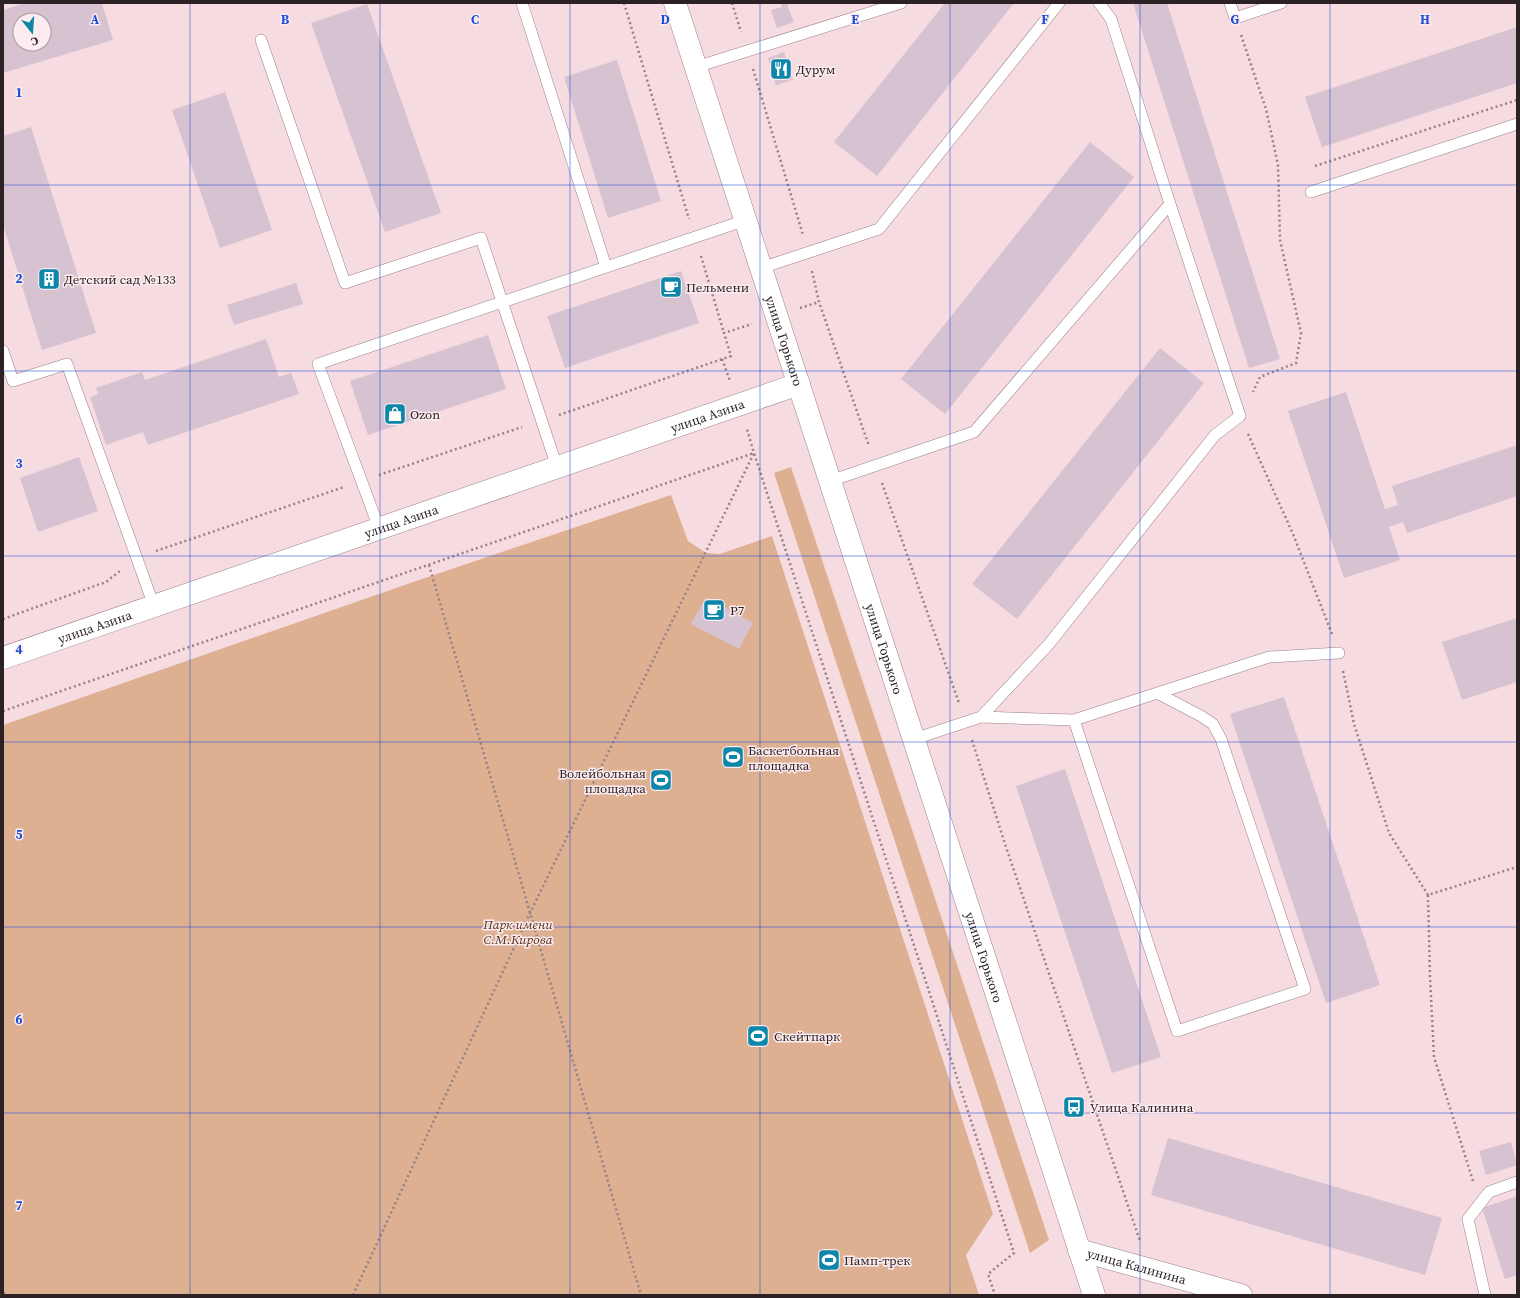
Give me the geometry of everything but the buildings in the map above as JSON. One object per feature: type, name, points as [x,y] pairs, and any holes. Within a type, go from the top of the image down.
[{"type":"street","name":"улица Горького","points":[[675,3],[1094,1295]]},
{"type":"street","name":"улица Азина","points":[[3,658],[798,384]]},
{"type":"street","name":"улица Калинина","points":[[1079,1250],[1241,1295]]},
{"type":"lane","points":[[522,3],[606,267]]},
{"type":"lane","points":[[696,67],[900,3]]},
{"type":"lane","points":[[761,268],[879,229],[1059,3]]},
{"type":"lane","points":[[981,717],[1049,644],[1215,435],[1240,416],[1170,204],[1112,19],[1099,3]]},
{"type":"lane","points":[[1230,3],[1235,18],[1281,3]]},
{"type":"lane","points":[[261,40],[345,283],[481,238],[557,467]]},
{"type":"lane","points":[[1311,192],[1517,124]]},
{"type":"lane","points":[[830,481],[974,432],[1170,204]]},
{"type":"lane","points":[[379,528],[318,364],[746,220]]},
{"type":"lane","points":[[3,351],[13,381],[67,364],[154,606]]},
{"type":"lane","points":[[914,739],[981,717],[1074,720],[1270,657],[1339,653]]},
{"type":"lane","points":[[1074,720],[1177,1031],[1305,989],[1222,739],[1213,724],[1157,693]]},
{"type":"lane","points":[[1485,1295],[1468,1219],[1489,1192],[1517,1182]]},
{"type":"path","points":[[3,619],[106,582],[137,558],[731,356],[624,3]]},
{"type":"path","points":[[732,3],[808,252],[819,302],[966,722],[1008,854],[1150,1270]]},
{"type":"path","points":[[1235,18],[1266,109],[1278,165],[1280,240],[1301,333],[1296,363],[1260,377],[1240,416]]},
{"type":"path","points":[[1315,166],[1517,100]]},
{"type":"path","points":[[724,334],[819,302]]},
{"type":"path","points":[[722,359],[738,404],[1014,1253],[988,1274],[994,1295]]},
{"type":"path","points":[[3,710],[754,453]]},
{"type":"path","points":[[353,1295],[530,913],[754,453]]},
{"type":"path","points":[[429,565],[641,1295]]},
{"type":"path","points":[[1480,1202],[1434,1057],[1428,895],[1517,867]]},
{"type":"path","points":[[3,1293],[8,1295]]},
{"type":"green space","points":[[791,467],[1049,1240],[1030,1253],[774,473]]},
{"type":"green space","name":"Парк имени С.М.Кирова","points":[[671,495],[688,541],[706,553],[720,554],[772,536],[993,1214],[966,1255],[979,1295],[3,1295],[3,725],[422,579]]},
{"type":"place","name":"Дурум","points":[[781,69]]},
{"type":"place","name":"Детский сад №133","points":[[49,279]]},
{"type":"place","name":"Пельмени","points":[[671,287]]},
{"type":"place","name":"Ozon","points":[[395,414]]},
{"type":"place","name":"Р7","points":[[714,610]]},
{"type":"place","name":"Баскетбольная площадка","points":[[733,757]]},
{"type":"place","name":"Волейбольная площадка","points":[[661,780]]},
{"type":"place","name":"Скейтпарк","points":[[758,1036]]},
{"type":"place","name":"Улица Калинина","points":[[1074,1107]]},
{"type":"place","name":"Памп-трек","points":[[829,1260]]}]
